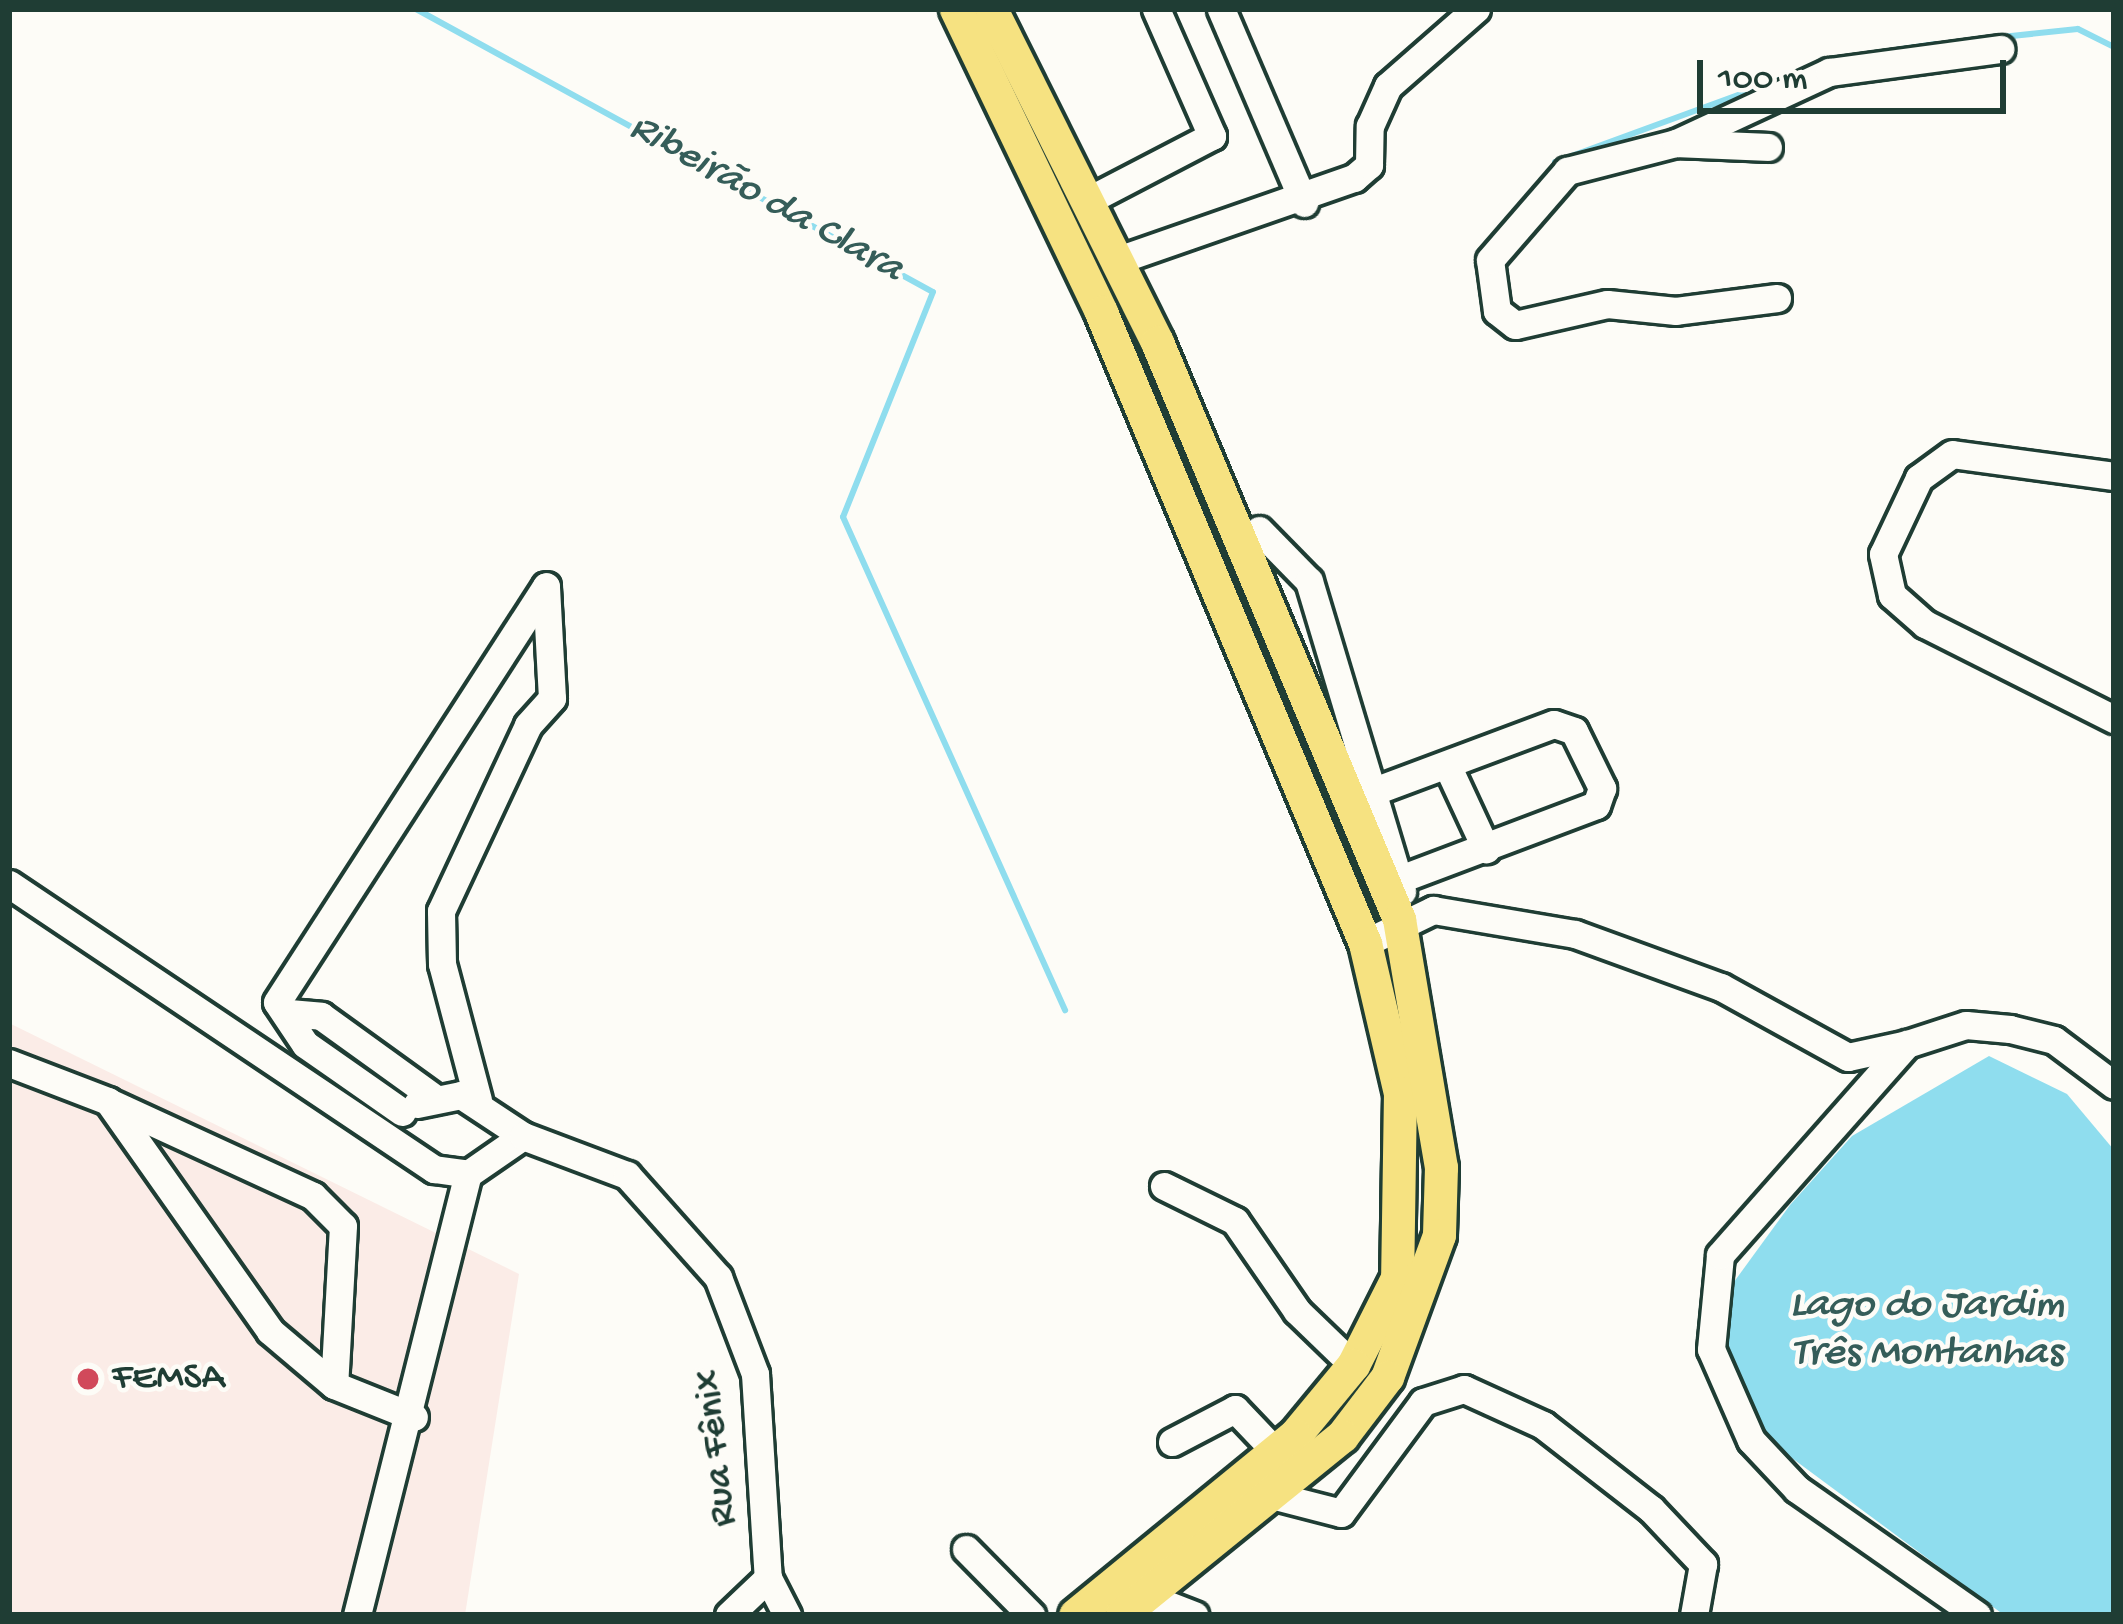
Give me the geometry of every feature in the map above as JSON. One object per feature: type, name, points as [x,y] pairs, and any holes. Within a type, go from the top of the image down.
[{"type":"main road","points":[[956,9],[1085,276],[1365,943],[1400,1093],[1405,1216],[1397,1278],[1353,1365],[1275,1451],[1075,1615]]},
{"type":"main road","points":[[991,9],[1118,260],[1399,919],[1436,1100],[1438,1235],[1387,1377],[1275,1496],[1133,1605]]},
{"type":"street","points":[[1088,201],[1212,136],[1156,9]]},
{"type":"street","points":[[1221,9],[1304,202]]},
{"type":"street","points":[[1118,260],[1304,202],[1369,165],[1388,86],[1476,9]]},
{"type":"street","points":[[1777,298],[1676,310],[1607,304],[1515,325],[1497,311],[1490,260],[1544,187],[1676,143],[1829,72],[2000,49]]},
{"type":"street","points":[[1676,143],[1768,148]]},
{"type":"street","points":[[2114,476],[1974,451],[1935,463],[1882,554],[1892,595],[1925,624],[2114,719]]},
{"type":"street","points":[[1259,530],[1309,581],[1369,793],[1405,877],[1399,919]]},
{"type":"street","points":[[289,1013],[321,1016],[432,1096],[478,1100],[442,964],[441,911],[528,725],[552,698],[546,586],[277,1002],[289,1013],[304,1044],[402,1112]]},
{"type":"street","points":[[1369,793],[1554,724],[1574,731],[1601,788],[1596,805],[1405,877]]},
{"type":"street","points":[[1447,765],[1486,848]]},
{"type":"street","points":[[9,884],[434,1169],[468,1174],[524,1136]]},
{"type":"street","points":[[1365,943],[1399,919],[1433,910],[1575,934],[1721,987],[1848,1057],[1966,1025],[2010,1029],[2054,1040],[2114,1085]]},
{"type":"street","points":[[1907,1044],[1720,1255],[1711,1349],[1751,1440],[1797,1489],[1977,1615]]},
{"type":"street","points":[[9,1063],[108,1101],[314,1196],[343,1226],[334,1385]]},
{"type":"street","points":[[383,1135],[402,1112],[432,1096]]},
{"type":"street","name":"Rua Fênix","points":[[478,1100],[524,1136],[627,1175],[718,1277],[755,1374],[768,1578],[787,1615]]},
{"type":"street","points":[[108,1101],[270,1331],[334,1385],[414,1417]]},
{"type":"street","points":[[357,1615],[414,1417],[468,1174]]},
{"type":"street","points":[[1164,1186],[1235,1221],[1297,1311],[1353,1365]]},
{"type":"street","points":[[1275,1496],[1341,1513],[1423,1402],[1464,1389],[1543,1425],[1652,1509],[1703,1564],[1694,1615]]},
{"type":"street","points":[[1172,1442],[1235,1408],[1275,1451]]},
{"type":"street","points":[[966,1549],[1031,1615]]},
{"type":"street","name":"Rua Fênix","points":[[729,1615],[768,1578]]},
{"type":"street","points":[[1133,1605],[1194,1615]]},
{"type":"shaded area","name":"FEMSA","points":[[9,1023],[519,1274],[465,1615],[9,1615]]},
{"type":"water","name":"Lago do Jardim Três Montanhas","points":[[1989,1056],[2067,1094],[2114,1150],[2114,1615],[2004,1615],[1754,1430],[1717,1367],[1715,1308],[1790,1205],[1852,1136]]},
{"type":"waterway","name":"Ribeirão da Clara","points":[[416,9],[933,292],[843,517],[1065,1010]]},
{"type":"waterway","points":[[2002,37],[2078,29],[2114,47]]},
{"type":"waterway","points":[[1842,58],[1936,44]]},
{"type":"waterway","points":[[1555,162],[1790,76]]},
{"type":"place","name":"FEMSA","points":[[88,1379]]}]
